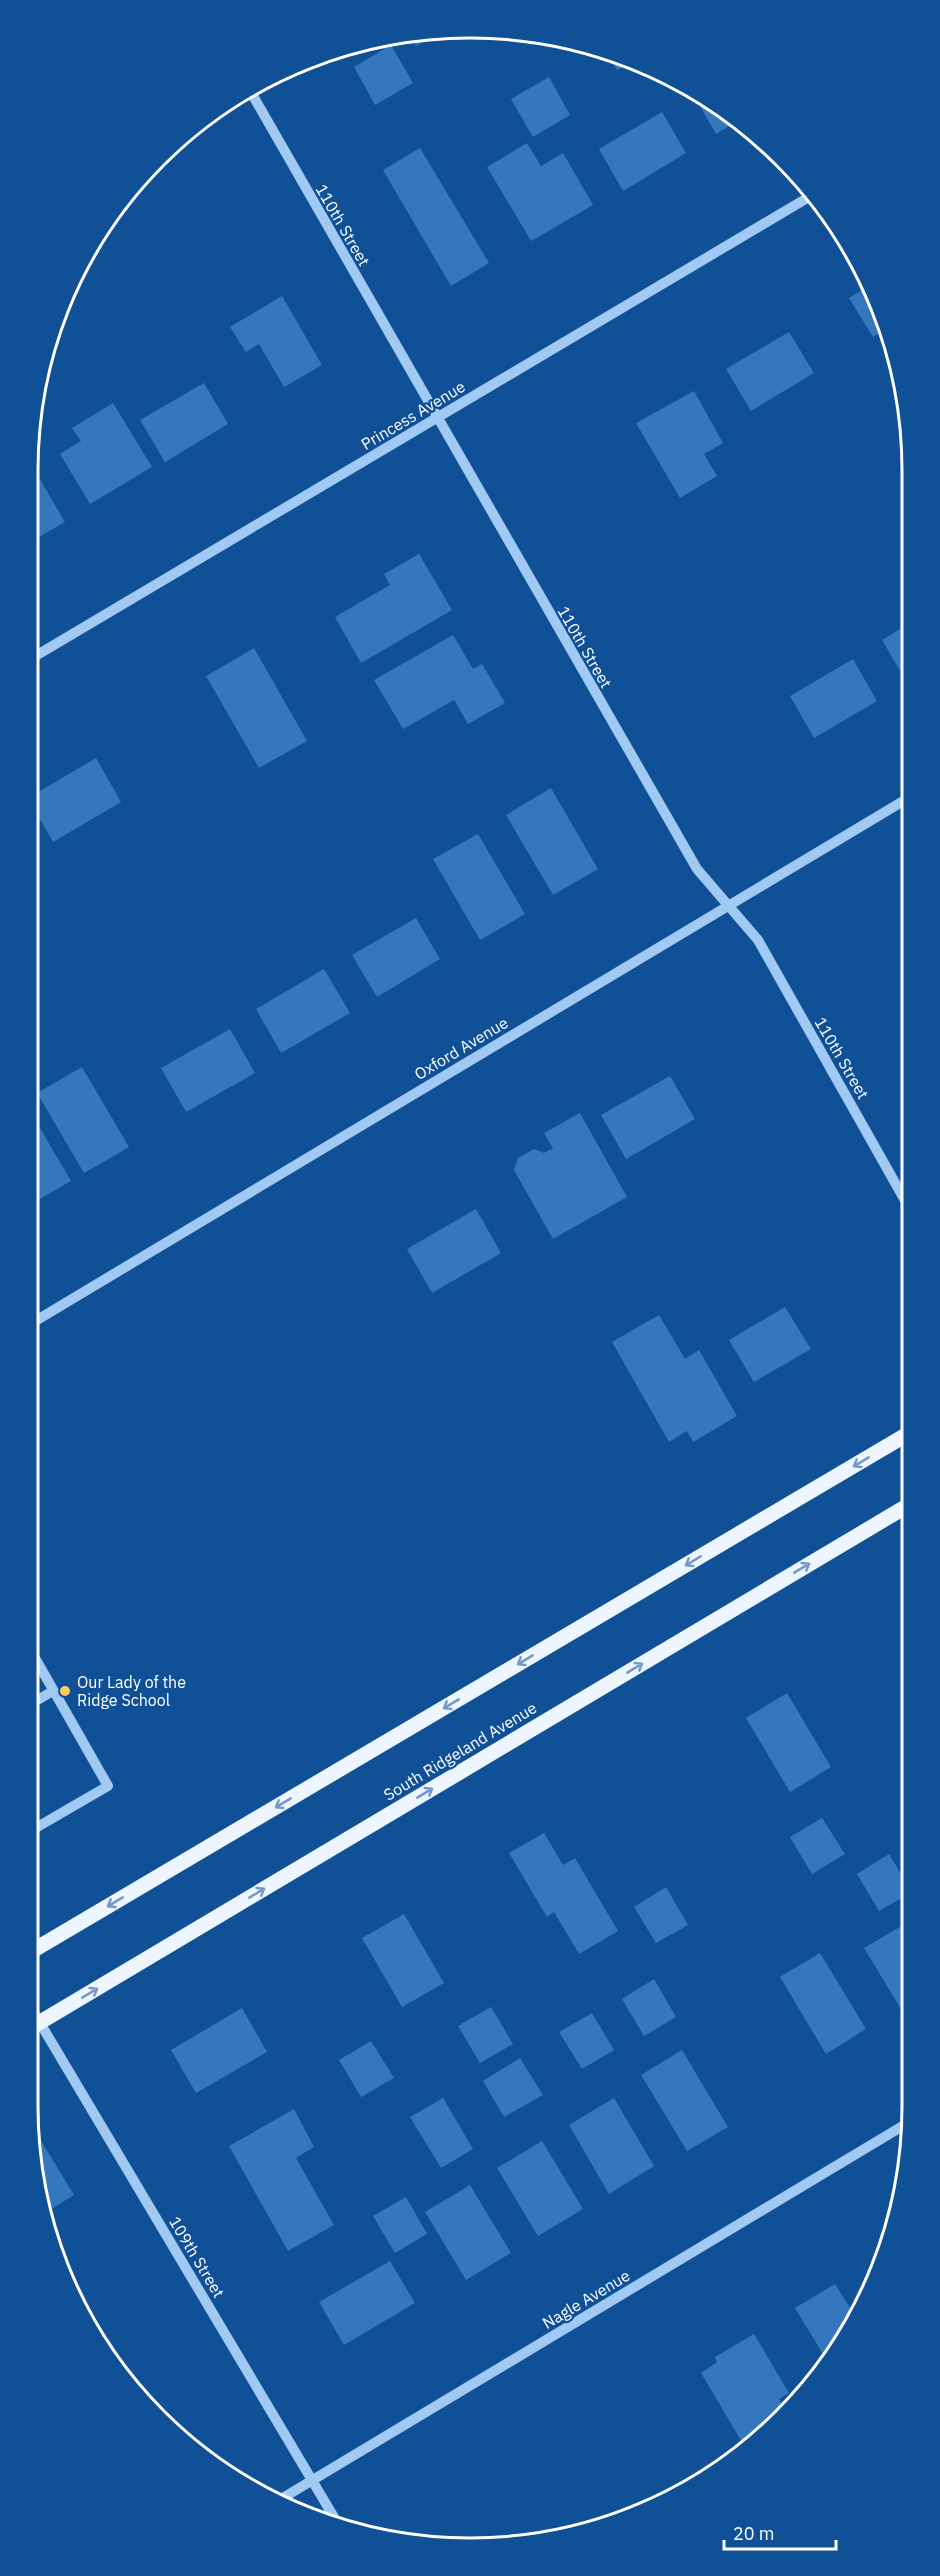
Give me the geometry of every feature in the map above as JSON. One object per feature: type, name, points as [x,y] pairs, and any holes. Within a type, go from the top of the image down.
[{"type":"main road","points":[[38,1948],[902,1437]]},
{"type":"main road","name":"South Ridgeland Avenue","points":[[38,2023],[902,1509]]},
{"type":"street","name":"110th Street","points":[[253,96],[436,419],[697,869],[758,940],[902,1185]]},
{"type":"street","name":"Princess Avenue","points":[[38,654],[806,199]]},
{"type":"street","name":"Oxford Avenue","points":[[38,1319],[902,802]]},
{"type":"street","points":[[38,1664],[108,1786],[38,1827]]},
{"type":"street","points":[[38,1700],[53,1691]]},
{"type":"street","name":"109th Street","points":[[38,2034],[334,2517]]},
{"type":"street","name":"Nagle Avenue","points":[[285,2497],[902,2126]]},
{"type":"building","points":[[427,40],[416,46],[413,41]]},
{"type":"building","points":[[391,45],[413,83],[375,105],[354,67]]},
{"type":"building","points":[[611,61],[625,66],[617,70]]},
{"type":"building","points":[[549,77],[570,115],[533,137],[511,99]]},
{"type":"building","points":[[698,102],[731,125],[716,134]]},
{"type":"building","points":[[662,112],[686,153],[623,191],[599,149]]},
{"type":"building","points":[[527,143],[541,166],[563,153],[593,205],[531,241],[487,167]]},
{"type":"building","points":[[420,148],[489,263],[451,286],[383,170]]},
{"type":"building","points":[[863,290],[880,332],[873,337],[849,298]]},
{"type":"building","points":[[282,296],[322,365],[284,387],[259,344],[246,352],[230,327]]},
{"type":"building","points":[[789,332],[814,373],[751,411],[726,369]]},
{"type":"building","points":[[204,383],[228,424],[165,462],[140,420]]},
{"type":"building","points":[[694,391],[723,443],[704,454],[717,476],[680,498],[636,423]]},
{"type":"building","points":[[113,403],[152,467],[90,504],[60,454],[81,441],[72,428]]},
{"type":"building","points":[[38,476],[65,522],[38,538]]},
{"type":"building","points":[[419,554],[452,610],[361,663],[335,617],[390,585],[384,574]]},
{"type":"building","points":[[902,628],[902,674],[882,640]]},
{"type":"building","points":[[453,635],[473,669],[482,664],[505,703],[468,724],[454,700],[403,729],[374,680]]},
{"type":"building","points":[[254,648],[307,741],[259,768],[206,676]]},
{"type":"building","points":[[853,659],[877,701],[814,738],[790,696]]},
{"type":"building","points":[[96,758],[121,802],[53,842],[38,816],[38,792]]},
{"type":"building","points":[[551,788],[598,869],[553,895],[506,815]]},
{"type":"building","points":[[478,834],[525,914],[480,940],[433,859]]},
{"type":"building","points":[[416,918],[440,959],[377,997],[352,955]]},
{"type":"building","points":[[324,969],[350,1013],[281,1053],[256,1009]]},
{"type":"building","points":[[230,1029],[255,1073],[186,1112],[161,1068]]},
{"type":"building","points":[[82,1067],[129,1147],[84,1173],[38,1092]]},
{"type":"building","points":[[670,1076],[695,1119],[626,1159],[601,1115]]},
{"type":"building","points":[[580,1113],[627,1197],[553,1239],[514,1170],[518,1158],[534,1149],[544,1153],[553,1148],[544,1133]]},
{"type":"building","points":[[38,1125],[71,1181],[38,1200]]},
{"type":"building","points":[[476,1209],[501,1253],[432,1293],[407,1249]]},
{"type":"building","points":[[785,1307],[811,1349],[754,1382],[729,1340]]},
{"type":"building","points":[[659,1315],[685,1359],[699,1350],[737,1416],[693,1442],[687,1431],[669,1442],[612,1342]]},
{"type":"building","points":[[787,1693],[831,1767],[790,1792],[746,1718]]},
{"type":"building","points":[[822,1818],[845,1854],[812,1874],[790,1837]]},
{"type":"building","points":[[544,1833],[563,1865],[575,1858],[618,1931],[579,1954],[554,1912],[547,1917],[509,1853]]},
{"type":"building","points":[[889,1854],[902,1875],[902,1898],[879,1911],[857,1874]]},
{"type":"building","points":[[666,1887],[688,1925],[656,1943],[634,1907]]},
{"type":"building","points":[[404,1914],[444,1983],[402,2007],[362,1938]]},
{"type":"building","points":[[902,1926],[902,2011],[864,1948]]},
{"type":"building","points":[[820,1953],[866,2029],[826,2054],[780,1977]]},
{"type":"building","points":[[654,1979],[676,2017],[644,2036],[622,1999]]},
{"type":"building","points":[[491,2007],[513,2044],[480,2063],[458,2026]]},
{"type":"building","points":[[242,2008],[267,2052],[196,2093],[171,2050]]},
{"type":"building","points":[[592,2013],[614,2050],[582,2069],[559,2032]]},
{"type":"building","points":[[371,2041],[394,2078],[361,2097],[339,2060]]},
{"type":"building","points":[[682,2050],[728,2127],[687,2151],[641,2075]]},
{"type":"building","points":[[520,2058],[543,2095],[504,2117],[483,2081]]},
{"type":"building","points":[[443,2098],[473,2149],[441,2168],[410,2117]]},
{"type":"building","points":[[614,2098],[654,2166],[609,2194],[569,2125]]},
{"type":"building","points":[[294,2109],[314,2147],[296,2158],[334,2225],[288,2251],[229,2146]]},
{"type":"building","points":[[38,2136],[74,2195],[50,2210]]},
{"type":"building","points":[[542,2141],[583,2209],[538,2236],[497,2168]]},
{"type":"building","points":[[470,2185],[511,2253],[466,2280],[425,2212]]},
{"type":"building","points":[[406,2197],[427,2234],[395,2253],[373,2216]]},
{"type":"building","points":[[390,2261],[415,2303],[344,2345],[319,2302]]},
{"type":"building","points":[[835,2284],[851,2310],[823,2355],[795,2308]]},
{"type":"building","points":[[754,2334],[789,2393],[779,2399],[782,2405],[776,2412],[742,2442],[701,2373],[717,2362],[715,2357]]},
{"type":"place","name":"Our Lady of the Ridge School","points":[[65,1691]]}]
